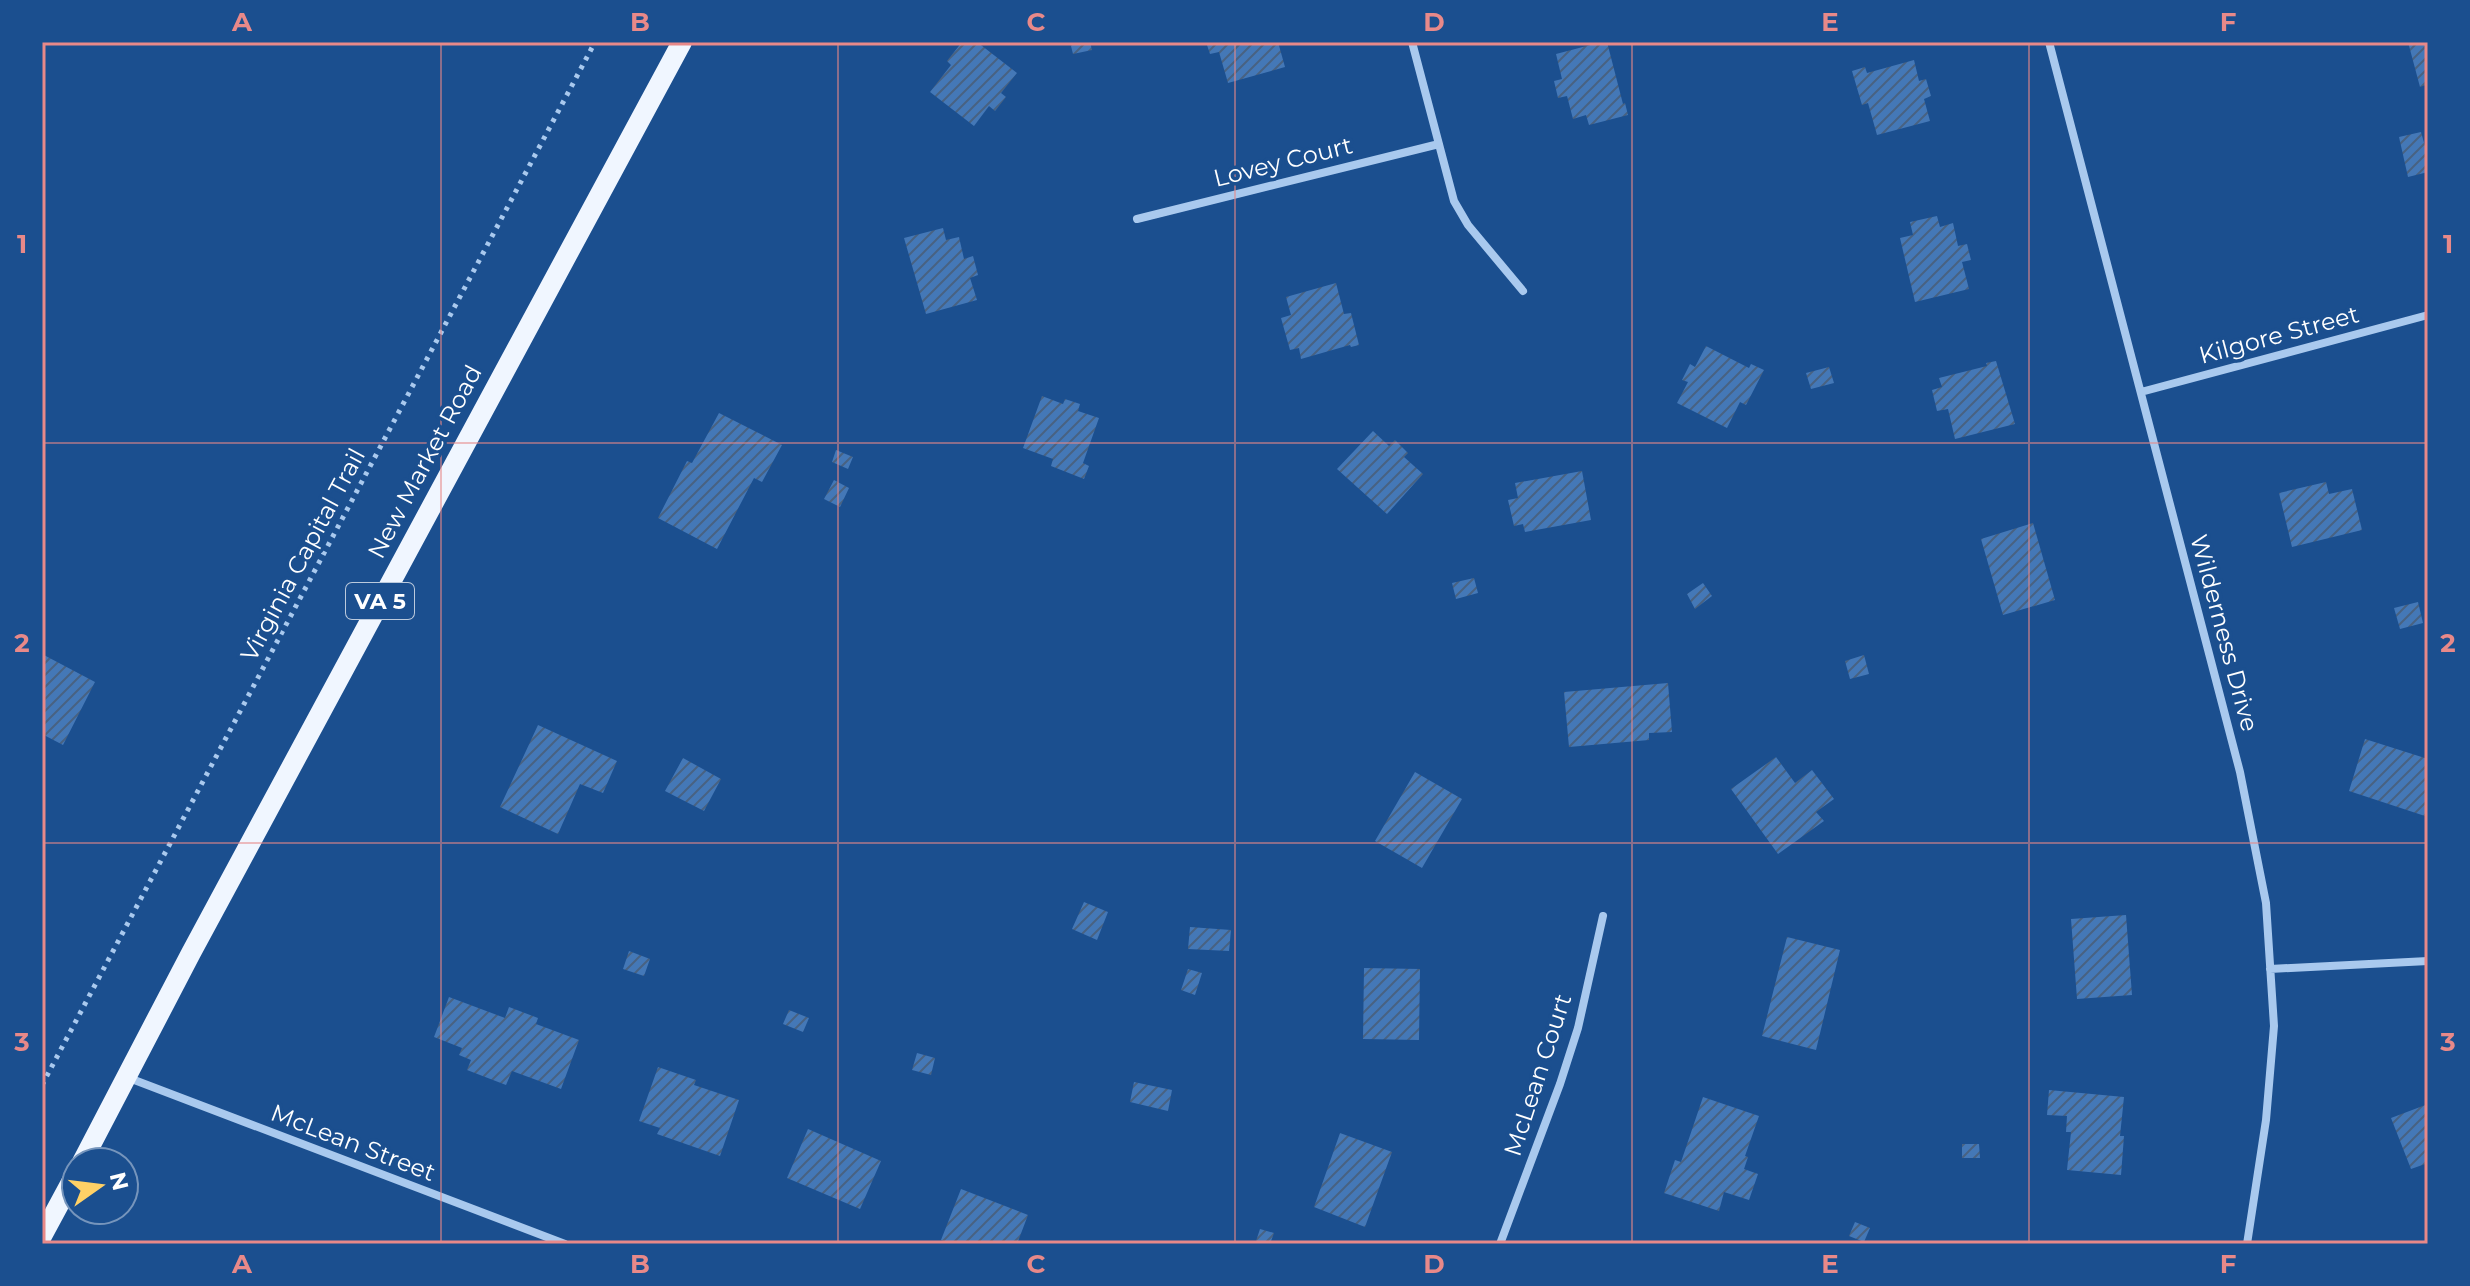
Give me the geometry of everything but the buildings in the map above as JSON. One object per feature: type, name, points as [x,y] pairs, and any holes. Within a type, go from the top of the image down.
[{"type":"main road","name":"New Market Road","points":[[90,1146],[242,857],[682,42]]},
{"type":"main road","points":[[42,1236],[60,1203]]},
{"type":"street","points":[[1412,42],[1454,201],[1468,225],[1523,291]]},
{"type":"street","name":"Wilderness Drive","points":[[2049,42],[2240,772],[2266,903],[2274,1026],[2266,1120],[2247,1244]]},
{"type":"street","name":"Lovey Court","points":[[1137,219],[1439,144]]},
{"type":"street","name":"Kilgore Street","points":[[2141,392],[2428,315]]},
{"type":"street","name":"McLean Court","points":[[1500,1244],[1578,1028],[1603,916]]},
{"type":"street","points":[[2270,969],[2428,961]]},
{"type":"street","name":"McLean Street","points":[[127,1077],[565,1244]]},
{"type":"path","name":"Virginia Capital Trail","points":[[42,1085],[595,42]]}]
